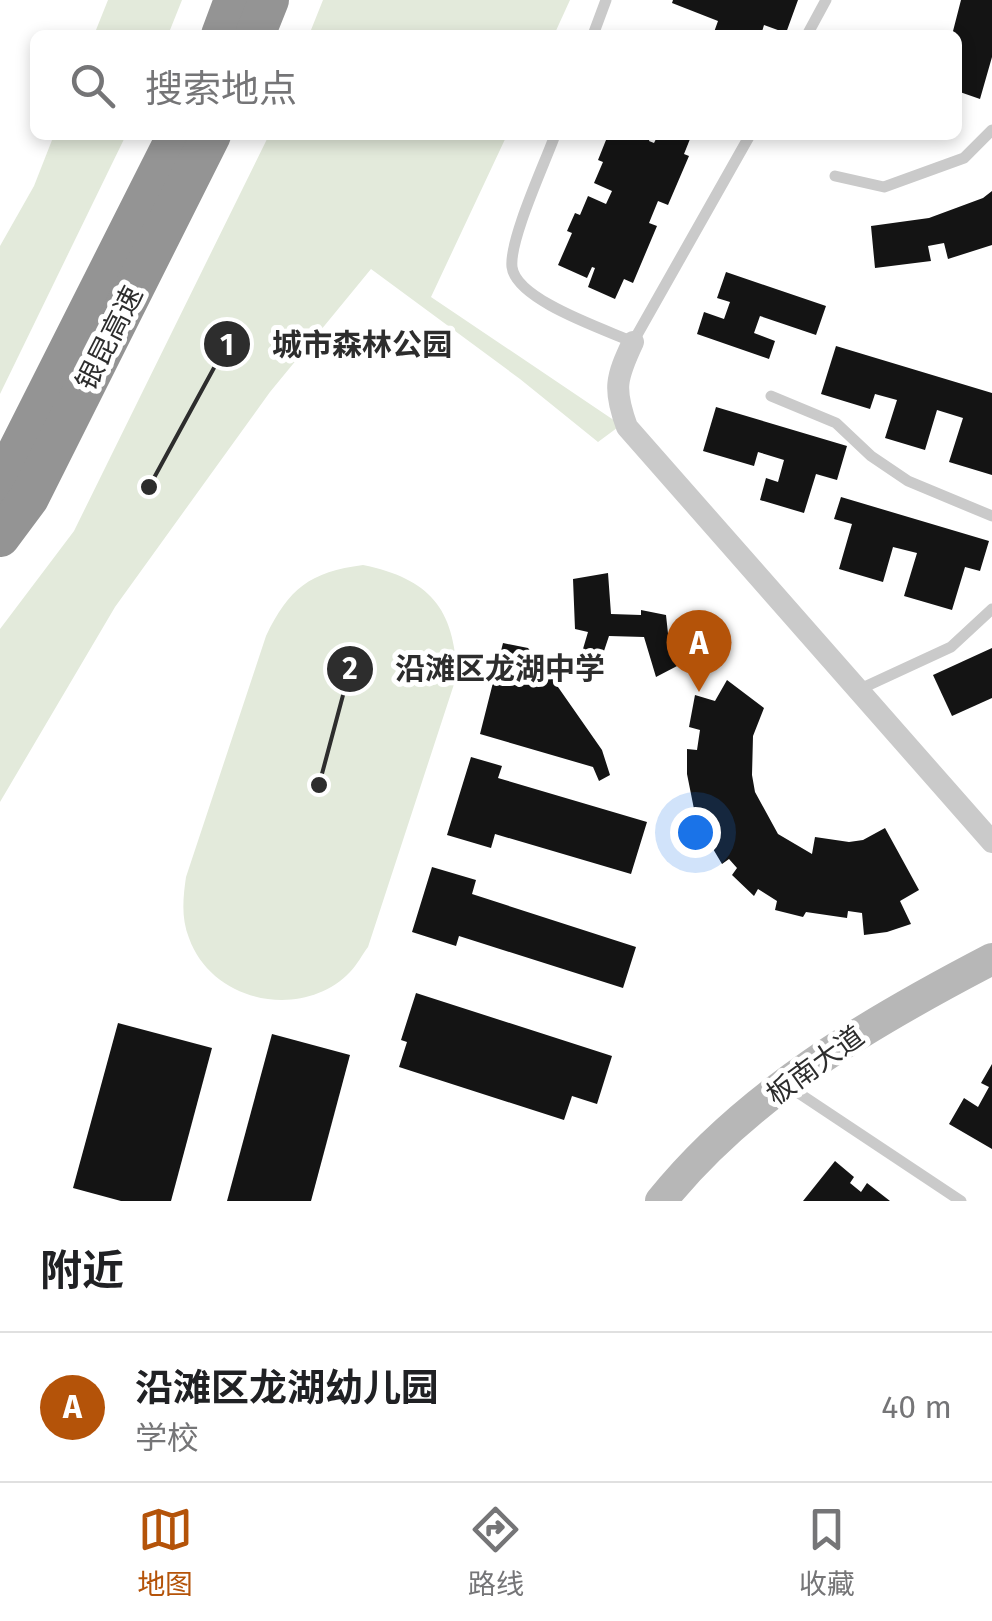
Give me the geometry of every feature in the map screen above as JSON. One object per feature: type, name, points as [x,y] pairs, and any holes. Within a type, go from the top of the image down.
[{"type":"highway","points":[[223,30],[234,0]]},
{"type":"highway","points":[[257,30],[269,0]]},
{"type":"highway","name":"银昆高速","points":[[0,486],[174,140]]},
{"type":"highway","name":"银昆高速","points":[[0,537],[29,498],[208,140]]},
{"type":"main road","name":"板南大道","points":[[661,1201],[728,1132],[784,1084],[849,1037],[992,959]]},
{"type":"street","points":[[633,342],[617,376],[617,400],[627,427],[992,842]]},
{"type":"lane","points":[[595,30],[606,0]]},
{"type":"lane","points":[[809,30],[826,0]]},
{"type":"lane","points":[[835,176],[884,187],[964,158],[992,130]]},
{"type":"lane","points":[[554,140],[517,238],[512,266],[519,283],[540,300],[633,342],[747,140]]},
{"type":"lane","points":[[771,396],[836,423],[871,456],[908,481],[992,516]]},
{"type":"lane","points":[[858,690],[952,647],[992,609]]},
{"type":"lane","points":[[784,1084],[958,1200]]},
{"type":"green space","points":[[108,0],[182,0],[170,30],[96,30]]},
{"type":"green space","points":[[323,0],[570,0],[556,30],[311,30]]},
{"type":"green space","points":[[52,140],[124,140],[0,394],[0,246],[34,186]]},
{"type":"green space","points":[[267,140],[505,140],[431,297],[621,425],[598,442],[371,269],[270,392],[115,607],[0,802],[0,629],[74,531]]},
{"type":"green space","points":[[363,565],[406,579],[434,600],[450,632],[457,675],[368,947],[350,972],[331,987],[284,1000],[260,998],[217,978],[201,960],[185,923],[186,877],[275,619],[303,585],[329,572]]},
{"type":"building","points":[[798,0],[787,30],[764,25],[762,30],[715,30],[718,21],[672,3]]},
{"type":"building","points":[[961,0],[992,0],[992,57],[980,99],[962,93],[962,30],[953,30]]},
{"type":"building","points":[[606,140],[654,143],[690,140],[684,154],[689,156],[668,205],[658,201],[649,223],[657,226],[633,283],[624,279],[615,299],[588,287],[595,268],[587,278],[558,265],[572,233],[567,231],[575,213],[580,215],[588,196],[606,204],[612,191],[594,183],[603,162],[598,160]]},
{"type":"building","points":[[992,191],[992,245],[948,259],[944,243],[928,246],[931,261],[875,268],[871,226],[929,218]]},
{"type":"building","points":[[726,272],[826,306],[816,335],[760,316],[754,333],[775,341],[769,359],[697,334],[704,312],[724,319],[730,302],[717,298]]},
{"type":"building","points":[[836,346],[992,393],[992,475],[949,462],[963,418],[937,410],[925,450],[885,438],[897,400],[875,394],[870,409],[821,394]]},
{"type":"building","points":[[716,407],[847,446],[837,480],[816,474],[804,513],[760,500],[766,478],[778,482],[784,460],[758,452],[754,466],[703,451]]},
{"type":"building","points":[[841,497],[989,541],[980,571],[965,567],[952,610],[904,596],[917,553],[893,547],[883,582],[839,569],[852,524],[834,519]]},
{"type":"building","points":[[608,573],[611,614],[641,615],[641,610],[666,615],[670,652],[679,665],[656,677],[644,637],[609,636],[599,666],[580,659],[588,632],[575,629],[573,579]]},
{"type":"building","points":[[503,643],[528,648],[602,750],[610,775],[599,781],[593,767],[480,734]]},
{"type":"building","points":[[992,648],[992,698],[952,716],[933,675]]},
{"type":"building","points":[[727,680],[764,708],[753,736],[752,775],[755,792],[778,834],[812,854],[815,837],[849,842],[863,840],[885,828],[919,890],[900,901],[911,924],[864,935],[862,913],[848,911],[847,918],[806,912],[803,917],[775,910],[777,901],[758,889],[754,896],[732,875],[737,868],[729,859],[722,864],[706,837],[712,833],[703,812],[695,814],[687,774],[687,749],[697,750],[700,730],[689,727],[695,695],[715,701]]},
{"type":"building","points":[[471,757],[502,766],[498,778],[647,822],[631,874],[495,834],[491,848],[447,835]]},
{"type":"building","points":[[432,867],[476,880],[472,894],[636,947],[623,988],[459,936],[456,946],[412,932]]},
{"type":"building","points":[[416,993],[612,1056],[597,1104],[572,1096],[564,1120],[399,1067],[407,1042],[401,1040]]},
{"type":"building","points":[[118,1023],[212,1048],[171,1201],[121,1201],[73,1188]]},
{"type":"building","points":[[272,1034],[350,1055],[311,1201],[227,1201]]},
{"type":"building","points":[[992,1064],[992,1149],[949,1124],[964,1098],[978,1107],[989,1087],[981,1083]]},
{"type":"building","points":[[835,1161],[854,1177],[850,1183],[861,1192],[867,1183],[890,1201],[803,1201]]},
{"type":"place","name":"城市森林公园","points":[[149,487]]},
{"type":"place","name":"沿滩区龙湖幼儿园","points":[[699,692]]},
{"type":"place","name":"沿滩区龙湖中学","points":[[319,785]]}]
